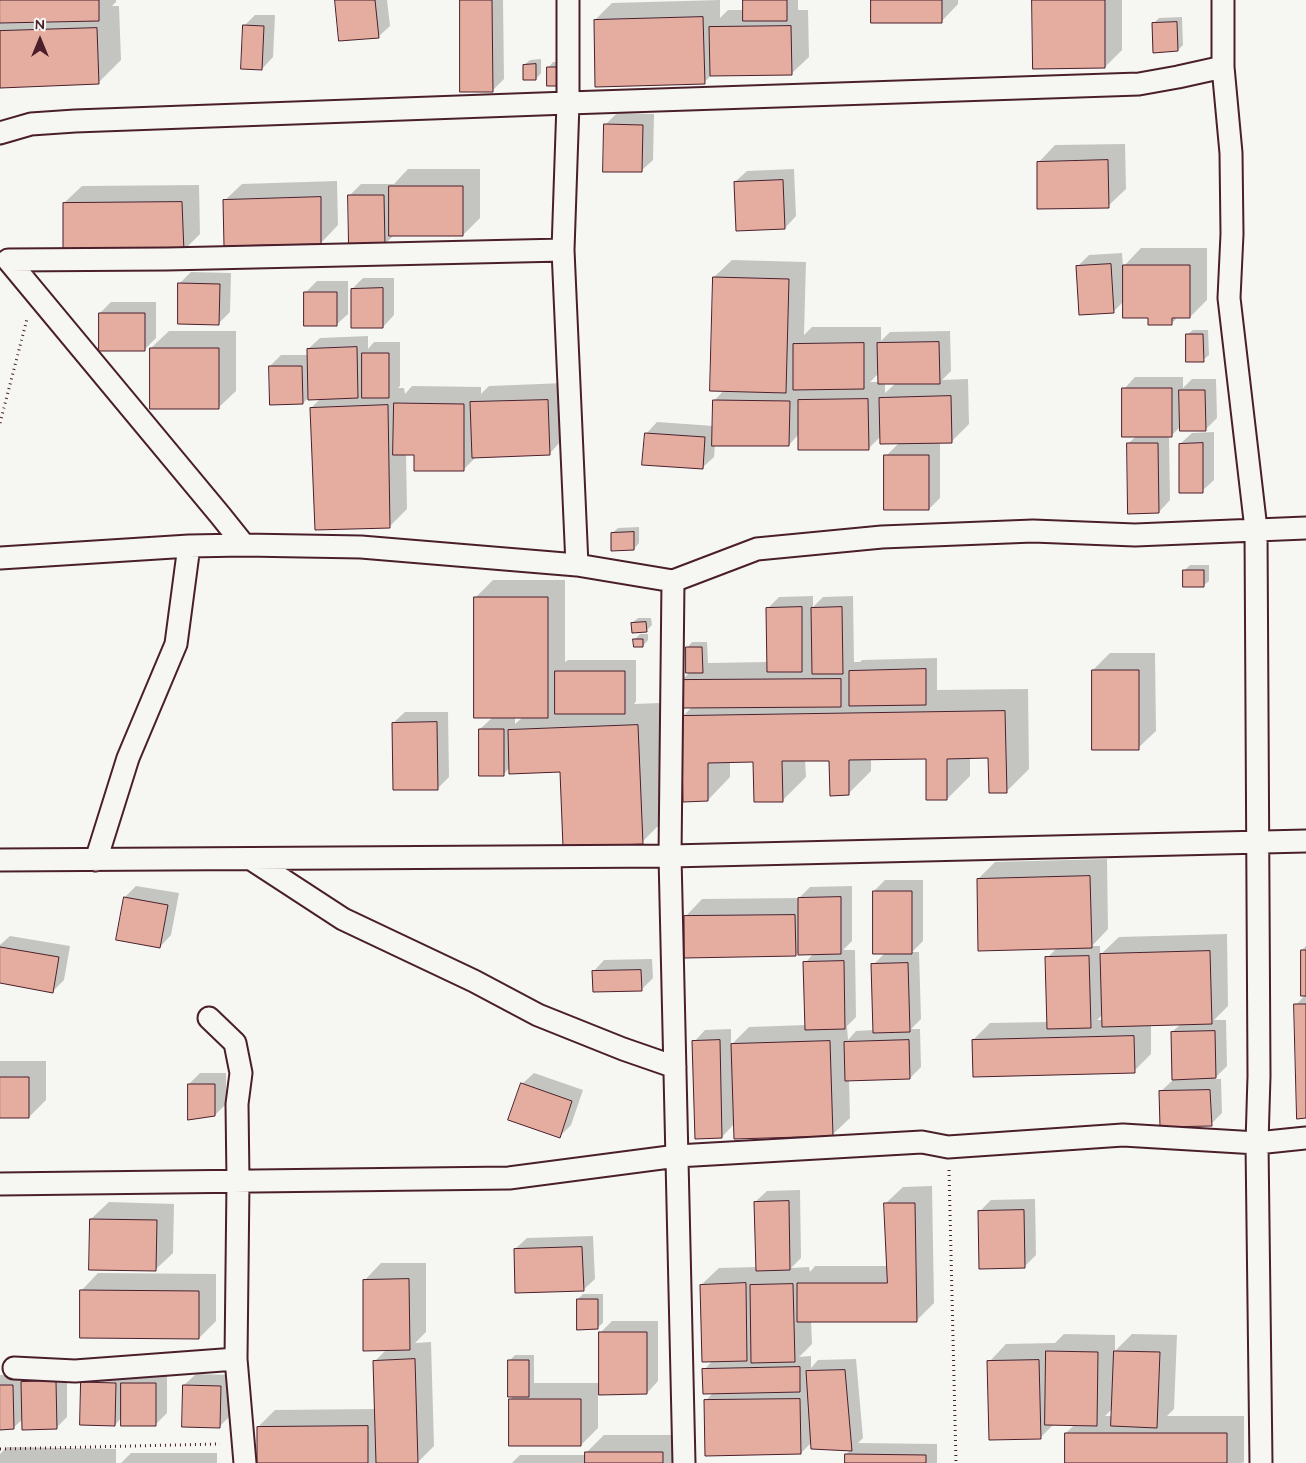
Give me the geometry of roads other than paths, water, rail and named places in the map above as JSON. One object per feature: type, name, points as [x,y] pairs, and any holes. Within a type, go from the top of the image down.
[{"type":"street","points":[[568,0],[568,103],[563,250],[576,565]]},
{"type":"street","points":[[1222,0],[1223,66],[1231,153],[1232,234],[1229,298],[1256,529],[1259,1098],[1257,1143],[1261,1463]]},
{"type":"street","points":[[0,133],[31,124],[75,121],[1140,84],[1223,66]]},
{"type":"street","points":[[4,260],[167,260],[563,250]]},
{"type":"street","points":[[4,260],[33,291],[244,545]]},
{"type":"street","points":[[0,558],[189,546],[361,547],[576,565],[673,581],[757,549],[882,537],[1033,531],[1135,535],[1306,528]]},
{"type":"street","points":[[96,860],[128,758],[176,644],[189,546]]},
{"type":"street","points":[[673,581],[670,856],[684,1463]]},
{"type":"street","points":[[0,860],[670,856],[1306,841]]},
{"type":"street","points":[[251,859],[343,919],[474,981],[538,1015],[623,1049],[675,1067]]},
{"type":"street","points":[[209,1018],[235,1043],[241,1073],[237,1104],[236,1359],[244,1453]]},
{"type":"street","points":[[0,1184],[509,1178],[677,1156],[922,1142],[948,1147],[1123,1135],[1257,1143],[1306,1138]]},
{"type":"street","points":[[14,1368],[75,1371],[236,1359]]}]
